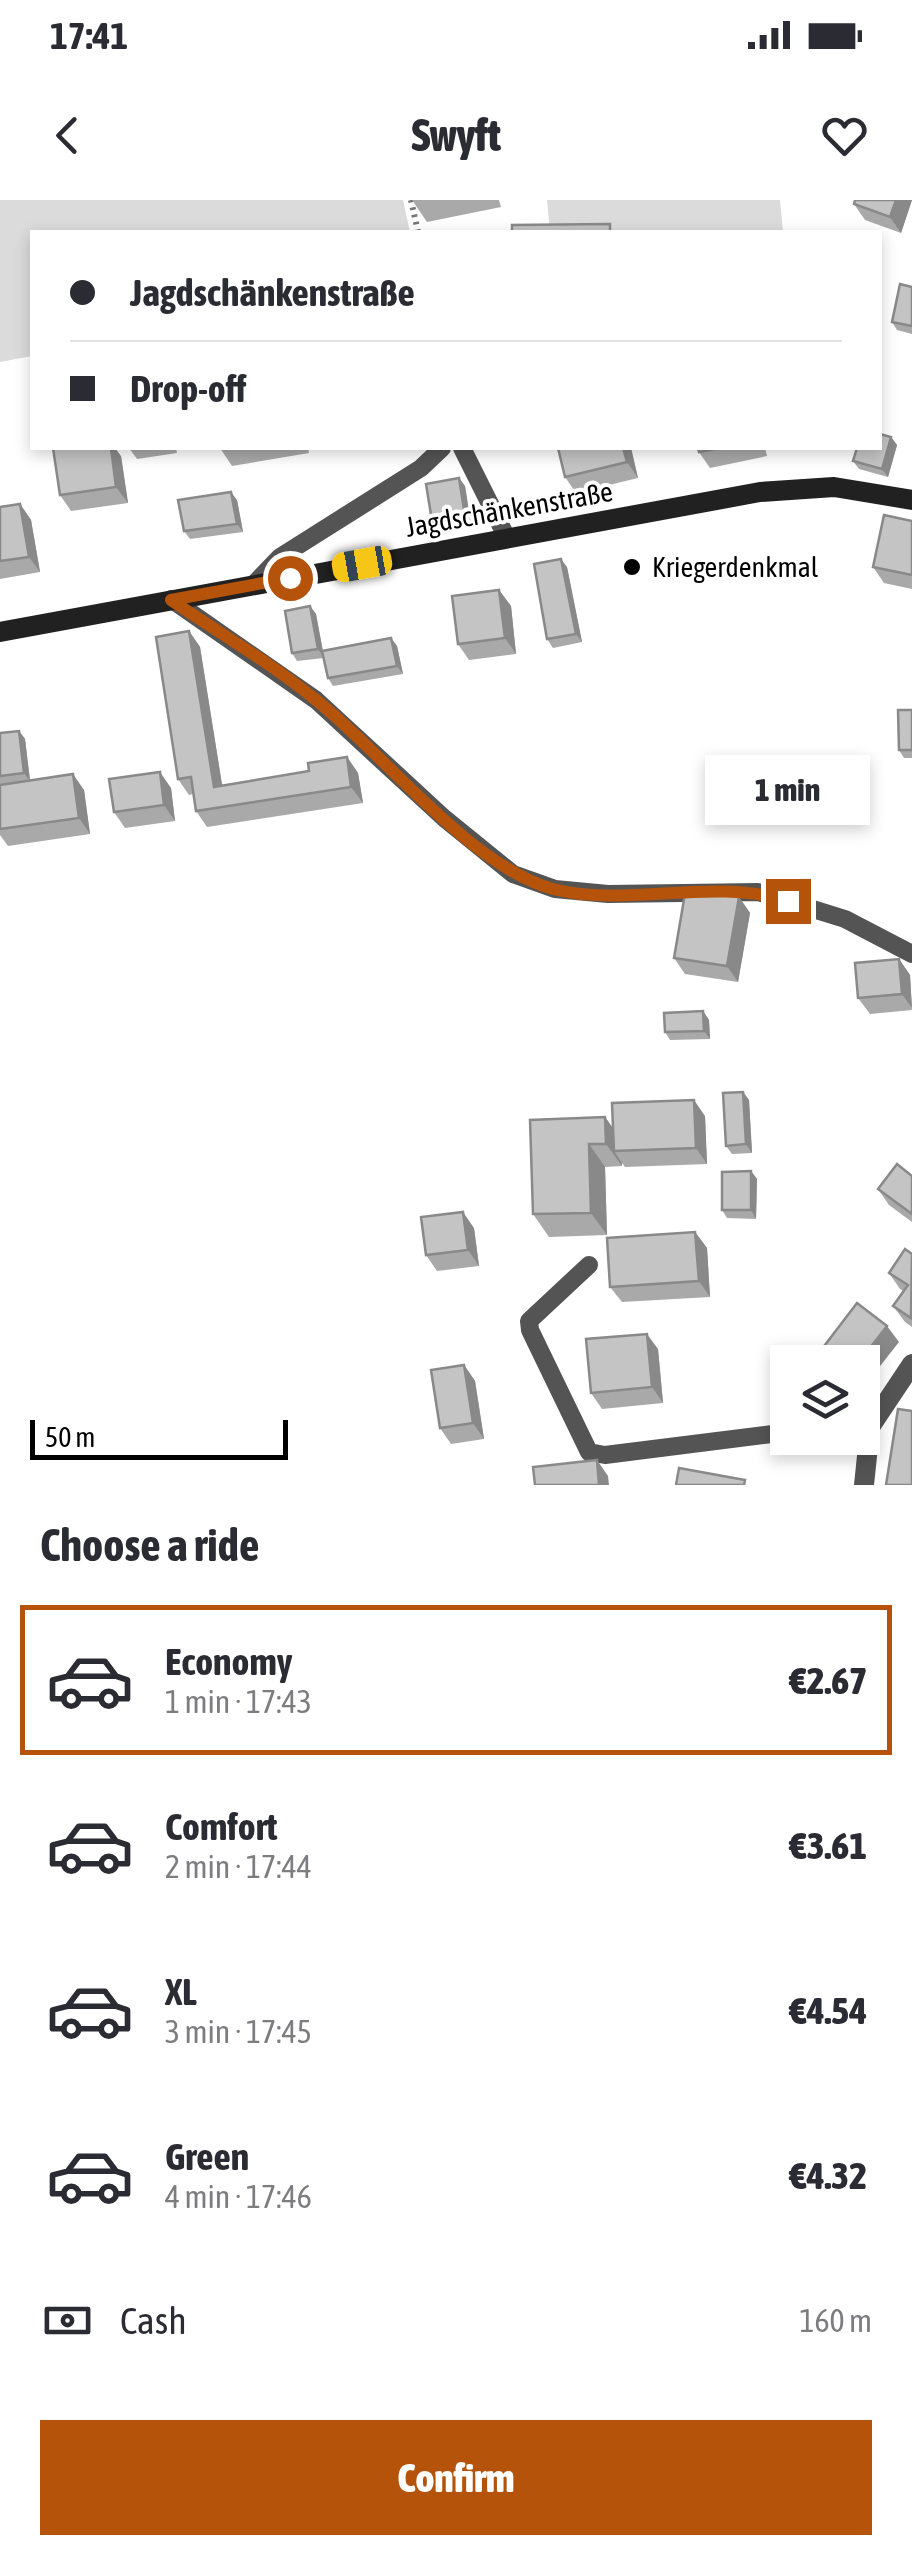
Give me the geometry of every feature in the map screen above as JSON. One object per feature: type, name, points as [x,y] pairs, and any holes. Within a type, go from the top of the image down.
[{"type":"main road","name":"Jagdschänkenstraße","points":[[0,632],[760,492],[834,488],[912,500]]},
{"type":"street","points":[[880,1411],[912,1364]]},
{"type":"street","points":[[864,1485],[865,1455]]},
{"type":"lane","points":[[254,584],[280,557],[421,468],[440,450]]},
{"type":"lane","points":[[463,450],[507,538]]},
{"type":"lane","points":[[171,600],[316,700],[444,818],[513,874],[555,890],[608,894],[758,892],[845,919],[912,954]]},
{"type":"lane","points":[[589,1265],[528,1321],[589,1452],[605,1455],[770,1434]]},
{"type":"path","points":[[411,200],[418,230]]},
{"type":"shaded area","points":[[0,200],[403,200],[410,230],[30,230],[30,356],[0,362]]},
{"type":"shaded area","points":[[547,200],[780,200],[783,230],[550,230]]},
{"type":"building","points":[[855,200],[896,200],[890,217],[854,204]]},
{"type":"building","points":[[610,224],[610,230],[512,230],[512,225]]},
{"type":"building","points":[[900,284],[912,287],[912,326],[892,322]]},
{"type":"building","points":[[882,435],[891,437],[882,469],[853,461],[856,450],[882,450]]},
{"type":"building","points":[[53,450],[111,450],[116,487],[60,495]]},
{"type":"building","points":[[558,450],[624,450],[627,462],[565,477]]},
{"type":"building","points":[[459,478],[465,516],[432,521],[426,484]]},
{"type":"building","points":[[231,492],[237,524],[184,531],[178,500]]},
{"type":"building","points":[[20,504],[29,557],[0,561],[0,507]]},
{"type":"building","points":[[884,515],[912,521],[912,575],[873,567]]},
{"type":"building","points":[[561,559],[576,634],[547,639],[534,564]]},
{"type":"building","points":[[499,590],[505,638],[458,644],[452,596]]},
{"type":"building","points":[[310,606],[318,649],[292,653],[285,611]]},
{"type":"building","points":[[189,631],[214,787],[309,771],[308,763],[347,757],[351,787],[196,811],[191,777],[178,779],[156,637]]},
{"type":"building","points":[[391,638],[397,666],[328,678],[322,651]]},
{"type":"building","points":[[898,710],[912,710],[912,750],[899,750]]},
{"type":"building","points":[[19,731],[24,773],[0,776],[0,733]]},
{"type":"building","points":[[160,772],[164,805],[114,812],[109,779]]},
{"type":"building","points":[[73,774],[79,818],[0,829],[0,785]]},
{"type":"building","points":[[686,888],[739,897],[727,966],[674,958]]},
{"type":"building","points":[[899,959],[902,994],[858,998],[855,963]]},
{"type":"building","points":[[703,1011],[704,1031],[665,1032],[664,1013]]},
{"type":"building","points":[[743,1092],[746,1144],[726,1146],[723,1093]]},
{"type":"building","points":[[694,1100],[696,1148],[614,1151],[612,1103]]},
{"type":"building","points":[[605,1117],[606,1144],[589,1144],[591,1213],[533,1214],[530,1120]]},
{"type":"building","points":[[897,1164],[912,1176],[912,1214],[878,1189]]},
{"type":"building","points":[[751,1171],[751,1210],[722,1210],[722,1172]]},
{"type":"building","points":[[463,1212],[468,1250],[426,1255],[421,1217]]},
{"type":"building","points":[[695,1232],[699,1281],[610,1287],[607,1238]]},
{"type":"building","points":[[905,1249],[912,1254],[911,1318],[893,1306],[908,1285],[889,1273]]},
{"type":"building","points":[[857,1303],[887,1326],[872,1345],[825,1345]]},
{"type":"building","points":[[647,1334],[652,1387],[591,1393],[586,1339]]},
{"type":"building","points":[[464,1365],[473,1423],[440,1428],[431,1370]]},
{"type":"building","points":[[898,1409],[912,1411],[912,1485],[886,1485]]},
{"type":"building","points":[[597,1460],[599,1485],[535,1485],[533,1467]]},
{"type":"building","points":[[679,1468],[745,1480],[744,1485],[676,1485]]},
{"type":"place","name":"Kriegerdenkmal","points":[[632,567]]},
{"type":"route","points":[[290,578],[171,600],[316,700],[444,818],[513,874],[555,890],[608,894],[758,892],[788,901]]}]
